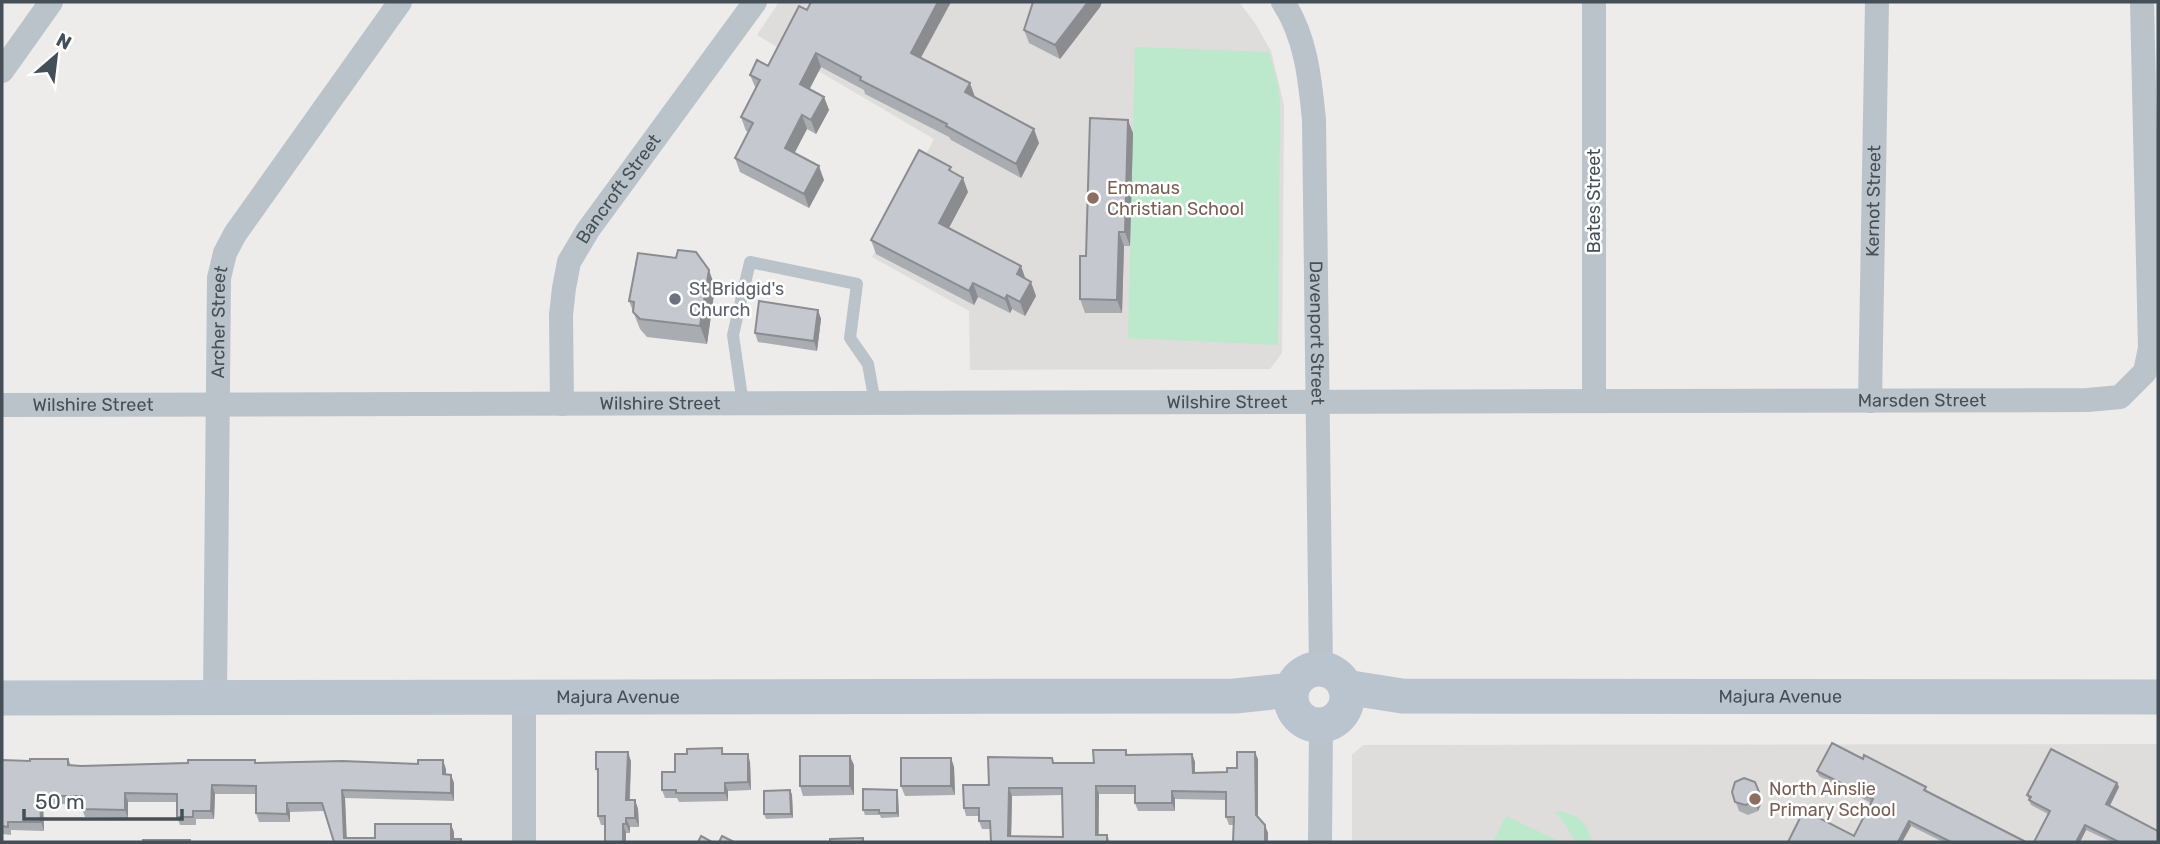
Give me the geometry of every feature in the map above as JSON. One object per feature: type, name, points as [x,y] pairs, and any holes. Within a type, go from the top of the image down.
[{"type":"main road","name":"Majura Avenue","points":[[2,698],[2158,697]]},
{"type":"street","points":[[2,71],[51,2]]},
{"type":"street","name":"Archer Street","points":[[215,698],[219,278],[225,253],[235,234],[400,2]]},
{"type":"street","name":"Bancroft Street","points":[[562,404],[561,315],[569,262],[587,230],[755,2]]},
{"type":"street","name":"Davenport Street","points":[[1283,2],[1301,40],[1313,108],[1320,842]]},
{"type":"street","name":"Bates Street","points":[[1594,2],[1594,401]]},
{"type":"street","name":"Kernot Street","points":[[1870,401],[1877,2]]},
{"type":"street","name":"Marsden Street","points":[[1317,403],[2088,400],[2120,397],[2145,372],[2150,348],[2152,135],[2143,2]]},
{"type":"street","name":"Wilshire Street","points":[[2,405],[1317,403]]},
{"type":"street","points":[[524,697],[524,842]]},
{"type":"lane","points":[[743,404],[733,335],[750,262],[857,284],[850,338],[868,364],[875,403]]},
{"type":"shaded area","name":"Emmaus Christian School","points":[[779,2],[1239,2],[1271,51],[1284,105],[1282,353],[1270,369],[970,370],[969,311],[872,257],[934,139],[757,35]]},
{"type":"shaded area","name":"North Ainslie Primary School","points":[[2158,744],[2158,842],[1352,842],[1352,755],[1363,745]]},
{"type":"green space","points":[[1135,47],[1269,52],[1278,84],[1280,104],[1278,345],[1128,338]]},
{"type":"green space","points":[[1559,811],[1581,820],[1592,842],[1575,842],[1555,812]]},
{"type":"green space","points":[[1506,816],[1561,842],[1493,842]]},
{"type":"building","points":[[811,2],[938,2],[911,53],[970,83],[965,92],[1034,129],[1016,164],[946,126],[947,124],[860,80],[861,77],[816,53],[800,84],[824,97],[811,120],[802,115],[785,148],[819,166],[804,194],[735,158],[753,123],[741,117],[760,80],[750,75],[757,60],[768,66],[799,6],[807,10]]},
{"type":"building","points":[[1033,2],[1088,2],[1055,45],[1024,30]]},
{"type":"building","points":[[1090,118],[1128,120],[1125,232],[1119,232],[1117,300],[1080,299],[1080,256],[1086,256]]},
{"type":"building","points":[[919,150],[951,167],[949,170],[963,178],[939,223],[1021,266],[1017,274],[1031,282],[1020,302],[1007,295],[1005,299],[973,283],[969,291],[871,240]]},
{"type":"building","points":[[678,250],[696,252],[709,270],[700,326],[640,319],[633,312],[634,302],[629,301],[638,253],[676,258]]},
{"type":"building","points":[[759,301],[818,310],[814,341],[755,333]]},
{"type":"building","points":[[1832,743],[1863,759],[1864,755],[1926,787],[1924,790],[2026,842],[1951,842],[1909,821],[1898,842],[1788,842],[1804,810],[1854,836],[1873,799],[1817,771]]},
{"type":"building","points":[[722,748],[722,754],[748,754],[748,782],[725,783],[725,793],[676,793],[676,790],[662,790],[662,772],[675,772],[675,754],[687,754],[687,749]]},
{"type":"building","points":[[2051,749],[2117,783],[2106,804],[2158,831],[2158,842],[2119,842],[2085,825],[2076,842],[2034,842],[2050,811],[2029,800],[2031,797],[2027,795]]},
{"type":"building","points":[[1093,750],[1126,750],[1126,755],[1192,754],[1193,773],[1227,772],[1227,768],[1237,768],[1237,752],[1255,752],[1256,815],[1265,825],[1265,842],[1233,842],[1234,817],[1226,817],[1226,792],[1172,791],[1172,803],[1135,803],[1135,786],[1096,786],[1096,835],[1107,835],[1107,842],[991,842],[990,821],[979,821],[979,808],[964,808],[963,785],[989,785],[988,757],[1052,758],[1053,763],[1094,763]],"holes":[[[1009,788],[1062,788],[1063,837],[1008,836]]]},
{"type":"building","points":[[596,752],[628,752],[626,800],[635,800],[635,818],[626,818],[626,824],[623,824],[623,842],[605,842],[605,816],[598,816]]},
{"type":"building","points":[[800,756],[850,756],[850,786],[800,786]]},
{"type":"building","points":[[901,758],[951,758],[951,786],[901,786]]},
{"type":"building","points":[[68,759],[68,765],[81,766],[188,763],[188,760],[418,764],[418,760],[443,760],[443,774],[451,775],[451,793],[342,790],[344,838],[375,838],[375,824],[451,824],[451,839],[461,839],[461,842],[334,842],[322,803],[287,803],[287,814],[256,813],[256,786],[212,785],[211,811],[193,811],[193,817],[177,817],[177,794],[125,793],[125,810],[82,809],[82,796],[40,796],[41,822],[8,822],[8,827],[2,826],[2,760]]},
{"type":"building","points":[[1744,778],[1755,782],[1759,792],[1755,802],[1745,805],[1735,802],[1732,792],[1735,782]]},
{"type":"building","points":[[863,789],[897,790],[897,813],[863,810]]},
{"type":"building","points":[[790,790],[791,814],[764,814],[764,791]]},
{"type":"building","points":[[701,836],[712,842],[698,842]]},
{"type":"building","points":[[722,836],[734,842],[719,842]]},
{"type":"building","points":[[863,838],[863,842],[830,842],[830,839]]},
{"type":"building","points":[[190,840],[190,842],[143,842]]},
{"type":"place","name":"Emmaus Christian School","points":[[1093,198]]},
{"type":"place","name":"St Bridgid's Church","points":[[675,299]]},
{"type":"place","name":"North Ainslie Primary School","points":[[1755,799]]}]
